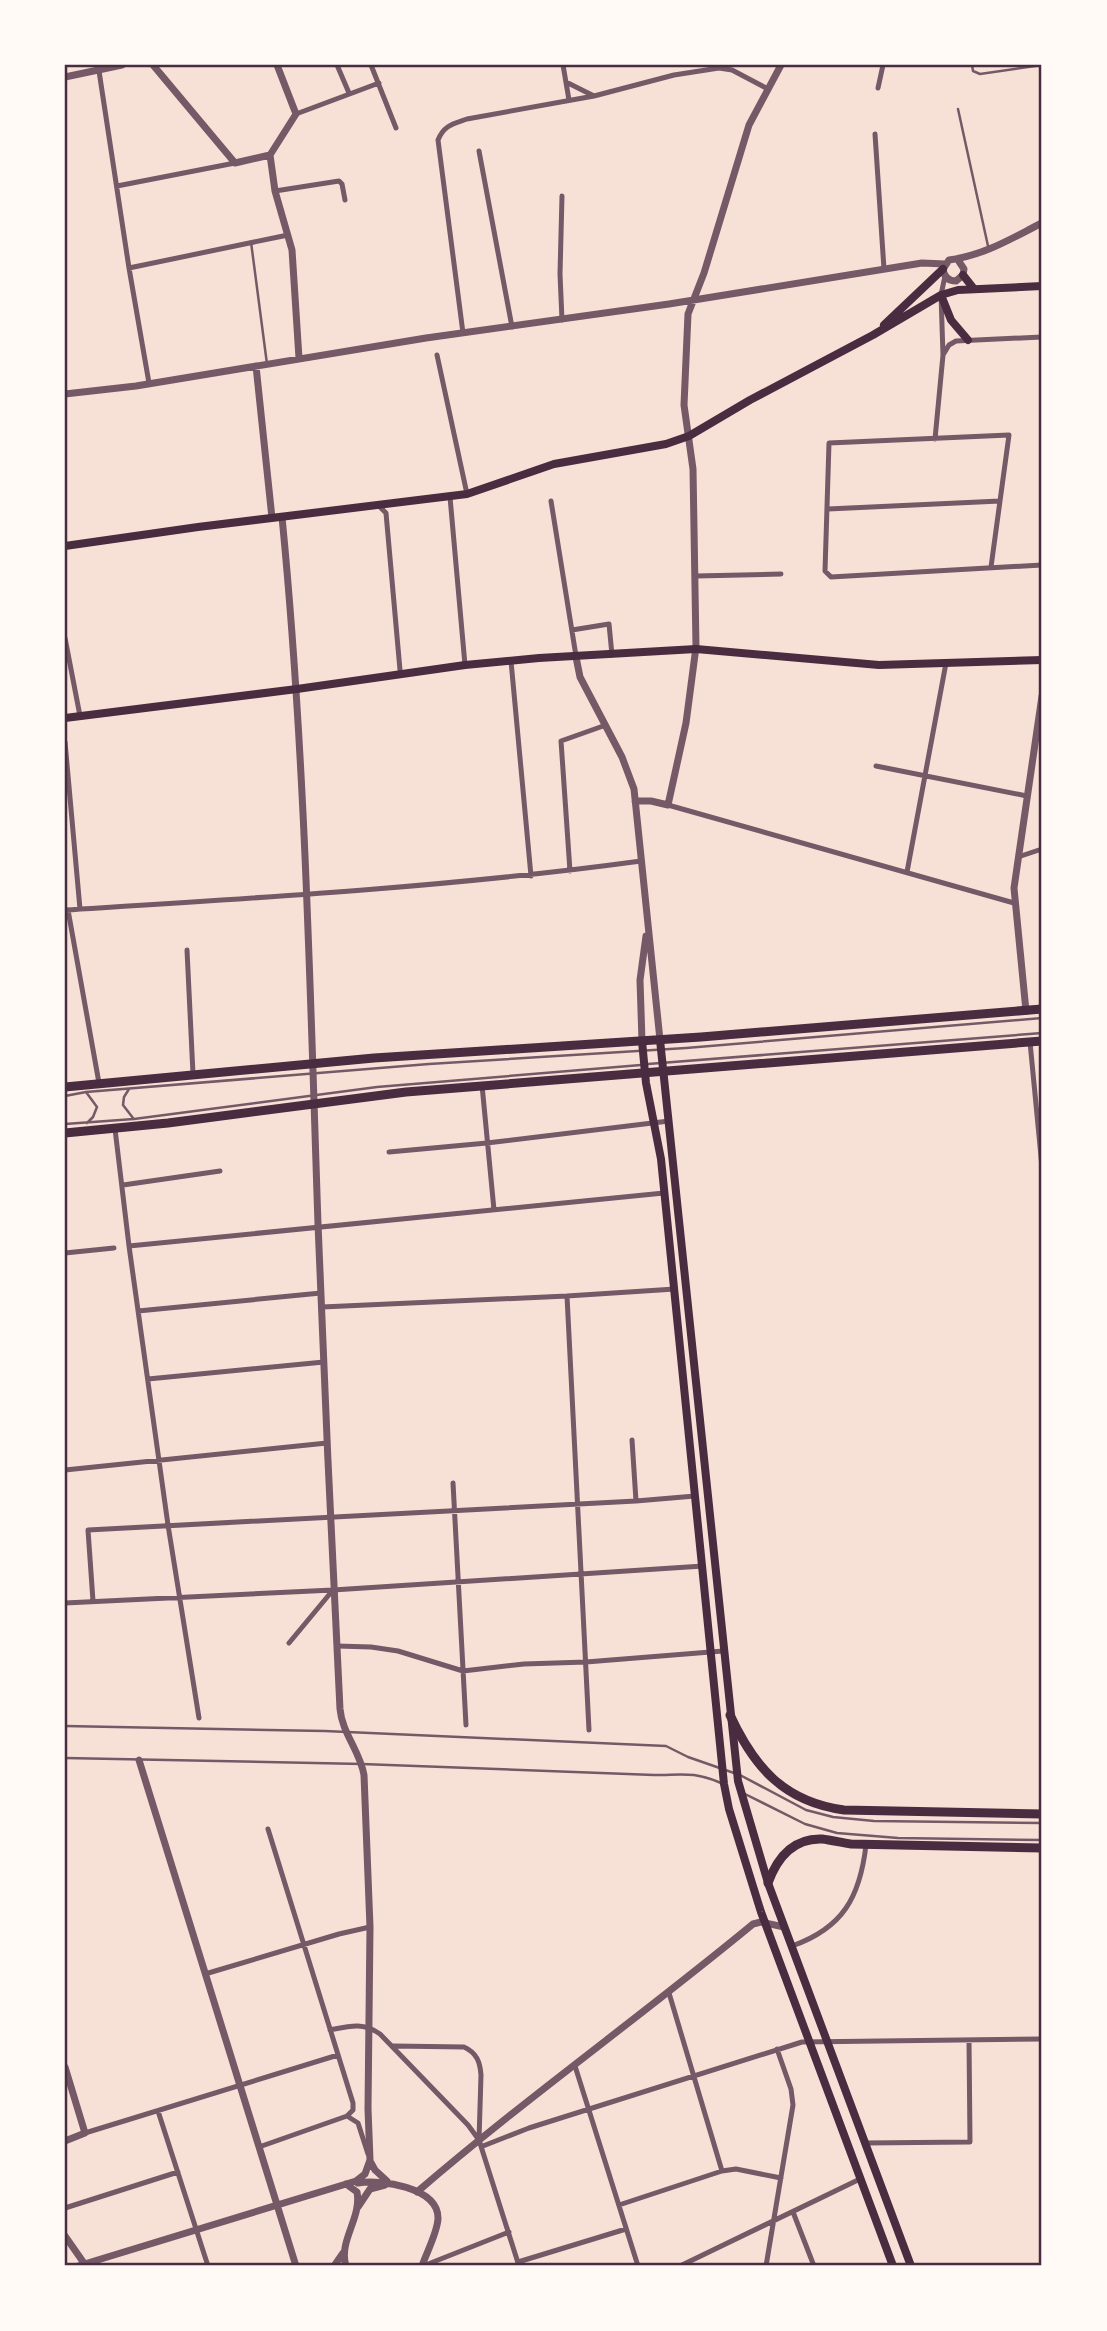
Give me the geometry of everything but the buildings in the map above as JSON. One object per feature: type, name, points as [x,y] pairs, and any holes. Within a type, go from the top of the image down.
[{"type":"main road","points":[[873,335],[944,270]]},
{"type":"main road","points":[[964,272],[974,289]]},
{"type":"main road","points":[[65,546],[450,497],[482,491],[554,464],[666,444],[689,436],[941,295],[958,290],[1042,286]]},
{"type":"main road","points":[[941,295],[951,320],[968,340]]},
{"type":"main road","points":[[65,718],[297,690],[400,672],[510,661],[696,649],[860,664],[1042,660]]},
{"type":"main road","points":[[65,1087],[193,1074],[660,1044],[1042,1009]]},
{"type":"main road","points":[[65,1133],[115,1129],[314,1099],[662,1067],[1042,1041]]},
{"type":"main road","points":[[660,1044],[736,1774],[784,1927],[911,2266]]},
{"type":"main road","points":[[643,1045],[675,1289],[724,1784],[732,1820],[765,1922],[894,2266]]},
{"type":"main road","points":[[703,1566],[714,1565]]},
{"type":"main road","points":[[730,1714],[749,1752],[767,1774],[780,1786],[816,1804],[844,1810],[1042,1814]]},
{"type":"main road","points":[[768,1882],[779,1859],[796,1845],[823,1839],[866,1844],[1042,1848]]},
{"type":"street","points":[[65,77],[122,65]]},
{"type":"street","points":[[153,65],[235,163]]},
{"type":"street","points":[[277,65],[296,114]]},
{"type":"street","points":[[337,65],[349,93]]},
{"type":"street","points":[[371,65],[396,128]]},
{"type":"street","points":[[564,65],[569,100]]},
{"type":"street","points":[[668,805],[686,723],[696,649],[692,469],[684,405],[688,320],[744,138],[754,112],[781,65]]},
{"type":"street","points":[[878,88],[883,65]]},
{"type":"street","points":[[463,333],[438,140],[447,126],[467,119],[594,96],[666,76],[719,68],[732,70],[768,89]]},
{"type":"street","points":[[99,71],[149,383]]},
{"type":"street","points":[[299,358],[294,265],[275,191],[270,155],[296,114],[379,82]]},
{"type":"street","points":[[566,82],[594,96]]},
{"type":"street","points":[[875,134],[884,269]]},
{"type":"street","points":[[479,150],[512,327]]},
{"type":"street","points":[[117,186],[270,155]]},
{"type":"street","points":[[275,191],[339,181],[345,200]]},
{"type":"street","points":[[562,197],[562,320]]},
{"type":"street","points":[[935,439],[943,355],[941,295],[944,270],[952,260],[989,250],[1042,223]]},
{"type":"street","points":[[129,268],[288,234]]},
{"type":"street","points":[[65,394],[929,262],[944,270],[953,281],[959,280],[976,255]]},
{"type":"street","points":[[958,260],[964,272]]},
{"type":"street","points":[[943,355],[952,343],[968,340],[1042,337]]},
{"type":"street","points":[[437,355],[467,494]]},
{"type":"street","points":[[256,366],[272,518]]},
{"type":"street","points":[[991,567],[1009,435],[829,443],[825,572],[831,577],[1042,565]]},
{"type":"street","points":[[450,497],[465,665]]},
{"type":"street","points":[[551,501],[580,677],[627,769],[635,801],[660,1044]]},
{"type":"street","points":[[828,509],[1000,501]]},
{"type":"street","points":[[386,513],[395,503]]},
{"type":"street","points":[[378,505],[386,513],[400,672]]},
{"type":"street","points":[[65,2236],[83,2265],[363,2178],[370,2160],[370,1927],[364,1775],[362,1764],[341,1723],[318,1227],[308,895],[297,690],[282,517]]},
{"type":"street","points":[[696,576],[781,574]]},
{"type":"street","points":[[572,629],[609,624],[612,655]]},
{"type":"street","points":[[65,638],[80,716]]},
{"type":"street","points":[[510,661],[531,876]]},
{"type":"street","points":[[907,873],[946,663]]},
{"type":"street","points":[[1026,1011],[1014,888],[1042,696]]},
{"type":"street","points":[[569,871],[561,741],[606,725]]},
{"type":"street","points":[[65,741],[80,909]]},
{"type":"street","points":[[876,766],[1027,796]]},
{"type":"street","points":[[635,801],[668,805],[1014,903]]},
{"type":"street","points":[[1018,857],[1042,849]]},
{"type":"street","points":[[99,1083],[66,910],[308,895],[531,876],[641,861]]},
{"type":"street","points":[[643,1045],[640,980],[648,925]]},
{"type":"street","points":[[187,950],[193,1074]]},
{"type":"street","points":[[1030,1042],[1040,1111],[1042,1167]]},
{"type":"street","points":[[482,1085],[494,1210]]},
{"type":"street","points":[[389,1152],[669,1121]]},
{"type":"street","points":[[115,1129],[168,1525],[200,1718]]},
{"type":"street","points":[[122,1185],[220,1171]]},
{"type":"street","points":[[129,1246],[664,1193]]},
{"type":"street","points":[[65,1253],[114,1248]]},
{"type":"street","points":[[322,1307],[675,1289]]},
{"type":"street","points":[[138,1311],[321,1293]]},
{"type":"street","points":[[567,1296],[589,1730]]},
{"type":"street","points":[[148,1379],[324,1362]]},
{"type":"street","points":[[632,1440],[636,1501]]},
{"type":"street","points":[[65,1470],[327,1443]]},
{"type":"street","points":[[453,1483],[466,1725]]},
{"type":"street","points":[[93,1601],[88,1530],[696,1496]]},
{"type":"street","points":[[65,1603],[333,1590],[703,1566]]},
{"type":"street","points":[[289,1643],[333,1590]]},
{"type":"street","points":[[337,1646],[398,1651],[463,1671],[524,1664],[723,1651]]},
{"type":"street","points":[[139,1760],[296,2266]]},
{"type":"street","points":[[259,2147],[347,2116],[353,2107],[268,1829]]},
{"type":"street","points":[[792,1946],[811,1939],[828,1928],[846,1909],[861,1878],[866,1844]]},
{"type":"street","points":[[417,2192],[753,1924],[765,1922],[784,1927]]},
{"type":"street","points":[[205,1975],[304,1944],[370,1927]]},
{"type":"street","points":[[669,1993],[722,2171]]},
{"type":"street","points":[[330,2030],[356,2025],[370,2028],[393,2046],[468,2125],[481,2143]]},
{"type":"street","points":[[481,2143],[777,2049],[810,2041],[1042,2039]]},
{"type":"street","points":[[863,2143],[970,2142],[969,2040]]},
{"type":"street","points":[[393,2046],[464,2047],[474,2053],[480,2065],[481,2143],[518,2264],[626,2229]]},
{"type":"street","points":[[766,2266],[793,2101],[777,2049]]},
{"type":"street","points":[[65,2141],[338,2055]]},
{"type":"street","points":[[575,2066],[638,2266]]},
{"type":"street","points":[[65,2067],[85,2133]]},
{"type":"street","points":[[158,2111],[208,2266]]},
{"type":"street","points":[[347,2116],[358,2123],[370,2160],[378,2173],[394,2185]]},
{"type":"street","points":[[619,2205],[722,2171],[736,2169],[781,2178]]},
{"type":"street","points":[[65,2208],[178,2172]]},
{"type":"street","points":[[680,2266],[860,2179]]},
{"type":"street","points":[[346,2184],[370,2181],[394,2185],[417,2192],[429,2200],[436,2211],[437,2224],[422,2266]]},
{"type":"street","points":[[334,2266],[343,2252],[356,2211],[358,2195],[346,2184]]},
{"type":"street","points":[[356,2211],[370,2189],[380,2185],[394,2185]]},
{"type":"street","points":[[793,2212],[814,2266]]},
{"type":"street","points":[[422,2266],[509,2232]]},
{"type":"street","points":[[343,2252],[346,2266]]},
{"type":"lane","points":[[972,65],[974,71],[988,73],[1042,65]]},
{"type":"lane","points":[[958,109],[989,250]]},
{"type":"lane","points":[[251,242],[267,364]]},
{"type":"lane","points":[[660,1044],[1042,1018]]},
{"type":"lane","points":[[662,1067],[1042,1033]]},
{"type":"lane","points":[[65,1096],[313,1068]]},
{"type":"lane","points":[[65,1124],[314,1099],[418,1083],[645,1069]]},
{"type":"lane","points":[[129,1089],[122,1105],[134,1119]]},
{"type":"lane","points":[[86,1092],[97,1107],[87,1123]]},
{"type":"lane","points":[[65,1726],[345,1732],[666,1746],[688,1757],[723,1768],[806,1810],[833,1817],[874,1821],[1042,1823]]},
{"type":"lane","points":[[65,1758],[362,1764],[654,1775],[686,1773],[724,1784],[805,1824],[837,1833],[898,1838],[1042,1840]]}]
